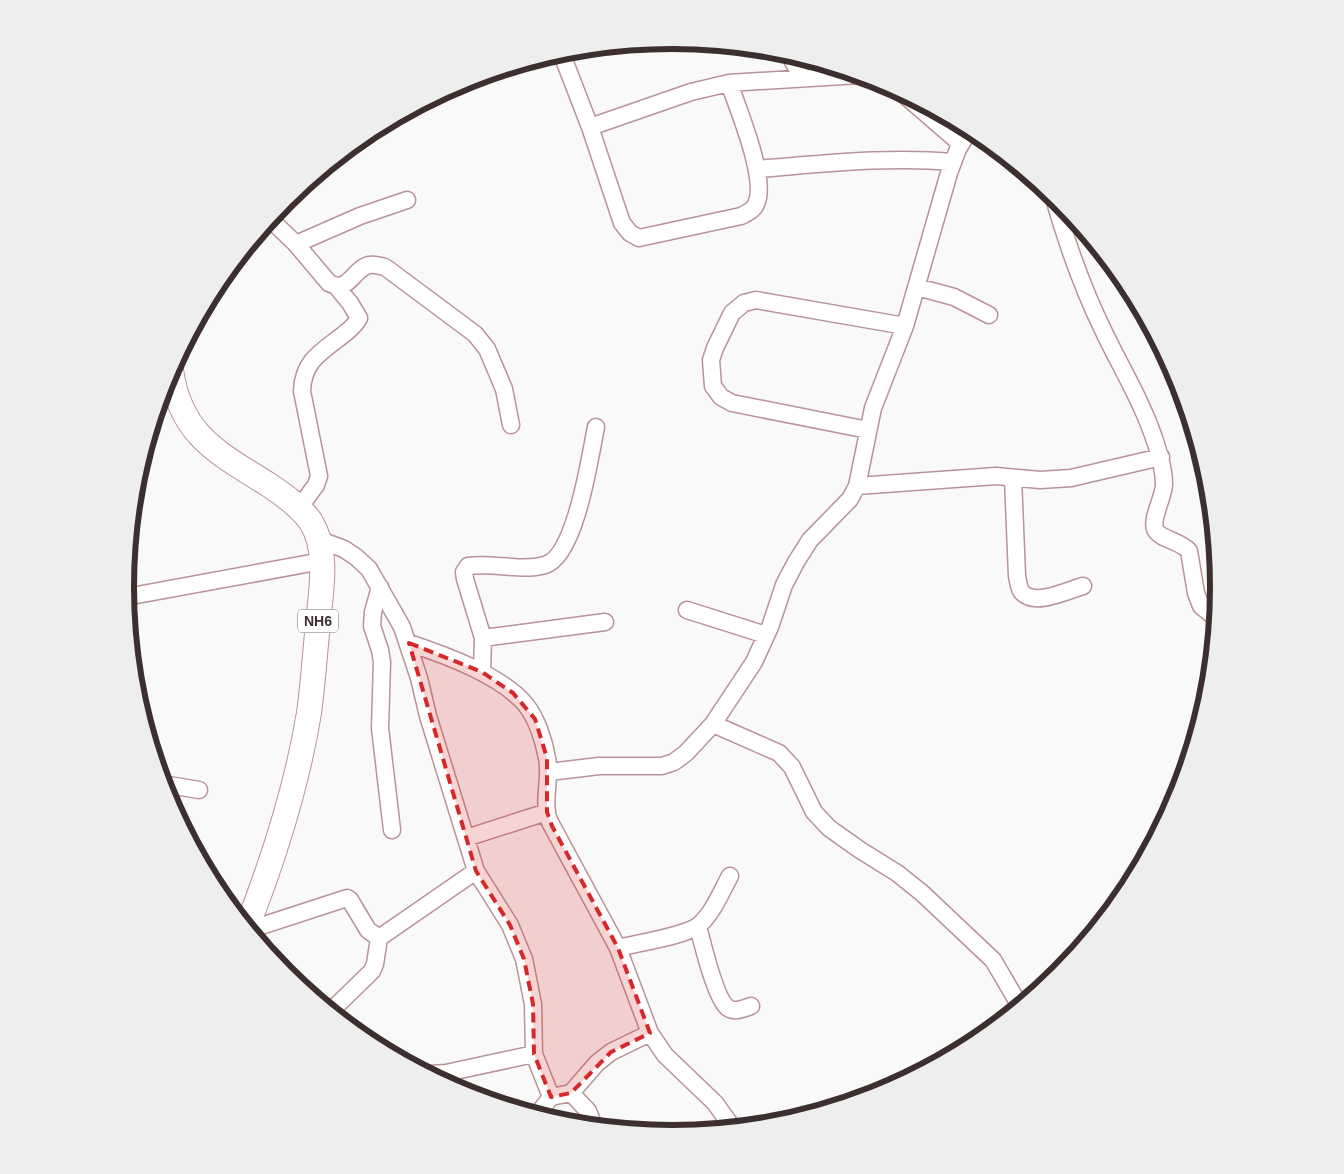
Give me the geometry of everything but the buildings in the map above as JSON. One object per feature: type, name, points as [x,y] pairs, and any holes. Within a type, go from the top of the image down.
[{"type":"highway","points":[[174,384],[177,399],[190,425],[199,436],[218,453],[285,496],[299,508],[311,522],[321,551]]},
{"type":"highway","name":"NH6","points":[[251,922],[284,818],[303,742],[312,686],[321,589],[321,551]]},
{"type":"street","points":[[564,60],[590,127],[622,223],[630,233],[639,238],[741,216],[750,212],[756,206],[759,194],[757,169],[729,83]]},
{"type":"street","points":[[794,63],[802,77]]},
{"type":"street","points":[[590,127],[691,92],[729,83],[840,76]]},
{"type":"street","points":[[923,111],[961,144]]},
{"type":"street","points":[[549,772],[599,766],[662,766],[674,762],[686,753],[713,724],[754,662],[766,636],[784,586],[796,562],[810,540],[850,499],[857,486],[873,408],[905,326],[953,162],[966,136]]},
{"type":"street","points":[[757,169],[877,160],[926,159],[953,162]]},
{"type":"street","points":[[296,244],[360,216],[407,200]]},
{"type":"street","points":[[1057,211],[1082,283],[1102,329],[1139,400],[1160,457],[1164,485],[1154,521],[1156,530],[1162,535],[1186,546],[1189,551],[1196,593],[1201,606],[1209,613]]},
{"type":"street","points":[[275,224],[296,244],[329,283],[343,286],[366,265],[375,264],[386,267],[475,334],[487,349],[504,389],[511,425]]},
{"type":"street","points":[[299,508],[312,492],[319,476],[302,391],[304,375],[310,362],[351,328],[359,318],[336,286]]},
{"type":"street","points":[[917,287],[954,297],[989,315]]},
{"type":"street","points":[[868,430],[732,403],[721,397],[713,386],[711,360],[715,348],[732,313],[744,303],[756,300],[905,326]]},
{"type":"street","points":[[482,672],[483,638],[464,579],[464,572],[468,566],[530,567],[546,564],[555,558],[572,528],[579,507],[596,427]]},
{"type":"street","points":[[857,486],[996,476],[1040,480],[1071,478],[1160,457]]},
{"type":"street","points":[[1013,478],[1017,576],[1021,591],[1027,597],[1034,599],[1046,598],[1083,586]]},
{"type":"street","points":[[134,595],[321,551],[344,549],[369,569],[402,626],[409,643],[428,716],[476,872],[510,925],[524,959],[533,1004],[534,1054],[550,1097]]},
{"type":"street","points":[[380,587],[373,612],[372,626],[382,662],[380,728],[392,830]]},
{"type":"street","points":[[687,610],[766,636]]},
{"type":"street","points":[[483,638],[606,622]]},
{"type":"street","points":[[409,643],[432,650],[482,672],[513,693],[526,706],[535,719],[547,758],[549,772],[547,812],[556,835],[618,948],[650,1033],[665,1055],[715,1103],[729,1122]]},
{"type":"street","points":[[713,724],[779,753],[792,767],[814,812],[829,828],[897,873],[922,893],[993,960],[1017,1000]]},
{"type":"street","points":[[172,786],[198,790]]},
{"type":"street","points":[[466,838],[547,812]]},
{"type":"street","points":[[335,1007],[372,971],[380,938],[476,872]]},
{"type":"street","points":[[618,948],[683,932],[698,926],[709,913],[730,876]]},
{"type":"street","points":[[255,927],[347,898],[368,930],[380,938]]},
{"type":"street","points":[[698,926],[723,1003],[728,1008],[735,1010],[751,1006]]},
{"type":"street","points":[[541,1109],[550,1097],[571,1092],[597,1063],[611,1052],[650,1033]]},
{"type":"street","points":[[441,1073],[534,1054]]},
{"type":"street","points":[[571,1092],[588,1111],[591,1119]]},
{"type":"highlighted area","points":[[409,643],[482,672],[513,693],[535,719],[547,758],[547,812],[552,826],[618,948],[650,1033],[611,1052],[571,1093],[551,1097],[534,1054],[533,1004],[524,959],[510,925],[476,871]]}]
